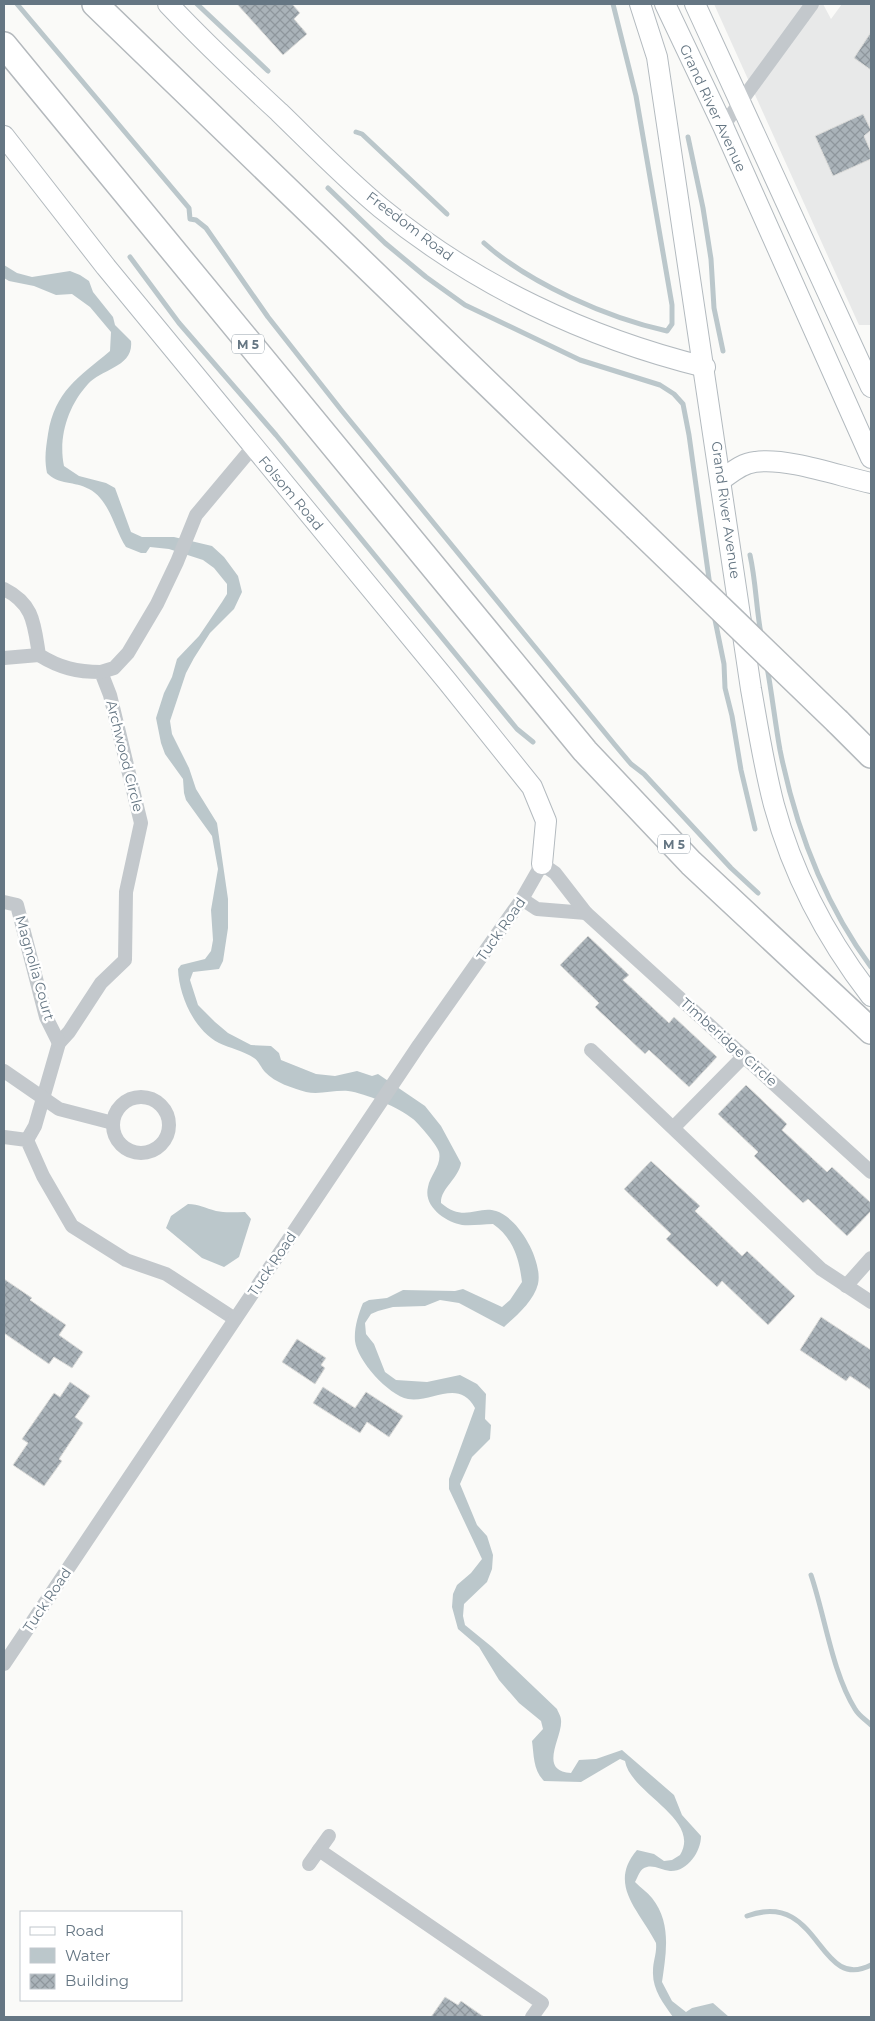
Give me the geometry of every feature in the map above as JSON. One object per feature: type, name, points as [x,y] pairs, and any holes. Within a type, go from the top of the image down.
[{"type":"highway","points":[[95,4],[871,755]]},
{"type":"highway","name":"M 5","points":[[4,46],[586,751],[691,863],[871,1030]]},
{"type":"street","name":"Freedom Road","points":[[168,4],[330,162],[382,208],[422,239],[502,290],[540,309],[603,335],[672,359],[705,367]]},
{"type":"street","name":"Grand River Avenue","points":[[640,4],[657,57],[705,367],[751,690],[774,805],[788,848],[830,937],[871,996]]},
{"type":"street","name":"Grand River Avenue","points":[[665,4],[723,126],[871,458]]},
{"type":"street","name":"Grand River Avenue","points":[[695,4],[870,382]]},
{"type":"street","points":[[723,126],[742,103],[812,4]]},
{"type":"street","name":"Folsom Road","points":[[4,136],[106,267],[532,787],[546,821],[542,864]]},
{"type":"street","points":[[848,406],[870,382]]},
{"type":"street","points":[[4,658],[39,655],[56,666],[72,670],[101,672],[114,668],[128,653],[158,604],[196,515],[203,504],[253,447]]},
{"type":"street","points":[[721,480],[735,470],[753,462],[778,461],[871,483]]},
{"type":"street","points":[[4,589],[18,597],[33,618],[39,655]]},
{"type":"street","name":"Archwood Circle","points":[[27,1140],[34,1126],[41,1096],[59,1043],[69,1032],[101,983],[125,960],[126,892],[141,823],[110,695],[101,672]]},
{"type":"street","name":"Tuck Road","points":[[4,1664],[377,1108],[522,899],[542,864]]},
{"type":"street","name":"Timberidge Circle","points":[[542,864],[555,874],[586,913],[871,1172]]},
{"type":"street","points":[[522,899],[536,909],[586,913]]},
{"type":"street","name":"Magnolia Court","points":[[4,902],[17,905],[46,1017],[59,1043]]},
{"type":"street","points":[[590,1050],[674,1127],[821,1269],[871,1302]]},
{"type":"street","points":[[674,1127],[744,1056]]},
{"type":"street","points":[[4,1071],[59,1110],[113,1123]]},
{"type":"street","points":[[145,1097],[154,1099],[167,1112],[169,1130],[160,1146],[142,1153],[133,1152],[118,1141],[113,1123],[120,1106],[127,1100],[145,1097]]},
{"type":"street","points":[[4,1137],[27,1140],[43,1176],[72,1226],[126,1260],[166,1274],[235,1319]]},
{"type":"street","points":[[846,1286],[871,1258]]},
{"type":"street","points":[[309,1864],[329,1836]]},
{"type":"street","points":[[319,1850],[542,2003],[532,2017]]},
{"type":"shaded area","points":[[714,4],[823,4],[831,19],[842,4],[871,4],[871,325],[859,325]]},
{"type":"water","points":[[4,265],[17,273],[32,277],[70,271],[80,275],[89,281],[93,292],[113,317],[115,325],[131,341],[131,350],[127,357],[88,384],[75,402],[66,422],[62,444],[64,466],[79,476],[106,483],[115,488],[131,532],[142,537],[174,537],[212,546],[224,557],[238,576],[242,592],[234,609],[210,633],[194,658],[186,673],[170,721],[172,734],[189,768],[196,789],[217,823],[228,899],[228,928],[223,961],[219,969],[193,972],[190,980],[198,1005],[228,1033],[251,1045],[271,1046],[279,1053],[281,1060],[316,1074],[335,1076],[357,1071],[372,1076],[378,1074],[425,1106],[441,1126],[461,1163],[457,1174],[443,1193],[441,1203],[457,1212],[489,1210],[505,1215],[521,1231],[533,1253],[539,1275],[536,1290],[524,1308],[504,1327],[459,1303],[440,1300],[425,1306],[393,1307],[371,1314],[365,1323],[366,1334],[374,1344],[385,1372],[396,1380],[427,1382],[460,1375],[477,1384],[486,1394],[485,1419],[491,1425],[490,1439],[472,1457],[460,1484],[477,1525],[487,1536],[493,1555],[492,1569],[487,1582],[464,1604],[463,1616],[465,1625],[492,1647],[557,1709],[561,1719],[561,1727],[553,1760],[555,1766],[561,1771],[571,1773],[579,1760],[596,1759],[622,1750],[674,1795],[682,1815],[701,1836],[699,1848],[692,1860],[682,1868],[670,1871],[647,1867],[641,1871],[635,1882],[652,1898],[663,1918],[666,1950],[662,1982],[672,2001],[686,2012],[692,2008],[713,2003],[729,2017],[673,2017],[659,1996],[654,1984],[653,1971],[656,1943],[629,1898],[625,1875],[629,1863],[637,1850],[654,1854],[664,1861],[672,1860],[680,1855],[684,1842],[681,1830],[674,1818],[639,1784],[630,1773],[625,1761],[620,1759],[581,1782],[544,1781],[536,1767],[532,1741],[543,1729],[541,1721],[519,1703],[499,1680],[479,1647],[458,1629],[452,1607],[453,1594],[457,1585],[471,1573],[482,1559],[449,1489],[449,1479],[475,1408],[469,1399],[453,1393],[417,1399],[408,1399],[400,1396],[375,1376],[361,1358],[357,1349],[355,1331],[363,1303],[369,1300],[387,1298],[403,1290],[455,1291],[463,1289],[502,1307],[510,1300],[522,1282],[514,1249],[506,1236],[493,1224],[462,1225],[449,1221],[432,1207],[427,1194],[429,1183],[439,1161],[439,1152],[428,1135],[413,1119],[391,1106],[355,1092],[311,1093],[279,1082],[269,1076],[254,1058],[219,1043],[210,1037],[195,1021],[185,1001],[181,990],[178,969],[181,965],[205,959],[211,951],[213,940],[211,910],[218,869],[212,836],[186,800],[183,779],[165,754],[156,718],[177,659],[199,636],[222,602],[227,594],[227,584],[214,568],[203,560],[169,549],[150,547],[146,553],[141,553],[126,547],[107,507],[96,494],[84,487],[51,477],[47,473],[45,458],[48,434],[56,407],[62,396],[78,378],[110,351],[111,332],[90,307],[72,294],[56,295],[34,286],[9,281],[4,278]]},
{"type":"water","points":[[188,1204],[199,1205],[219,1212],[245,1212],[251,1219],[239,1257],[224,1267],[202,1258],[166,1228],[171,1216]]},
{"type":"building","points":[[237,4],[292,4],[300,13],[294,19],[307,34],[283,55]]},
{"type":"building","points":[[871,32],[871,70],[854,58]]},
{"type":"building","points":[[863,114],[871,130],[864,136],[871,152],[871,159],[833,176],[815,136]]},
{"type":"building","points":[[588,936],[629,975],[623,980],[669,1023],[674,1017],[717,1057],[689,1087],[649,1050],[645,1054],[595,1007],[599,1003],[560,965]]},
{"type":"building","points":[[746,1085],[787,1124],[782,1130],[827,1172],[832,1167],[871,1203],[871,1211],[847,1236],[808,1199],[803,1203],[754,1156],[758,1152],[718,1114]]},
{"type":"building","points":[[651,1161],[700,1206],[695,1211],[742,1256],[747,1251],[795,1296],[768,1325],[722,1281],[717,1287],[666,1239],[671,1234],[624,1189]]},
{"type":"building","points":[[4,1279],[66,1325],[59,1335],[83,1352],[72,1368],[54,1357],[49,1364],[4,1333]]},
{"type":"building","points":[[821,1317],[871,1350],[871,1390],[850,1376],[846,1381],[800,1350]]},
{"type":"building","points":[[297,1339],[326,1358],[321,1365],[325,1368],[315,1384],[282,1362]]},
{"type":"building","points":[[70,1382],[90,1396],[75,1417],[83,1423],[59,1459],[62,1461],[44,1486],[13,1465],[28,1443],[22,1439],[54,1393],[60,1397]]},
{"type":"building","points":[[323,1387],[355,1408],[366,1392],[403,1416],[389,1437],[367,1422],[360,1433],[313,1403]]},
{"type":"building","points":[[445,1997],[458,2005],[461,2001],[484,2017],[431,2017]]},
{"type":"waterway","points":[[17,4],[189,208],[190,219],[196,220],[206,228],[268,317],[342,411],[615,745],[731,868],[758,893]]},
{"type":"waterway","points":[[197,4],[268,71]]},
{"type":"waterway","points":[[484,243],[524,272],[595,308],[620,318],[667,331],[672,324],[672,305],[636,96],[613,4]]},
{"type":"waterway","points":[[356,132],[362,134],[447,214]]},
{"type":"waterway","points":[[688,137],[703,208],[711,259],[714,308],[723,351]]},
{"type":"waterway","points":[[328,188],[385,243],[426,277],[465,305],[580,360],[660,385],[674,394],[683,404],[689,435],[710,586]]},
{"type":"waterway","points":[[130,257],[179,323],[276,435],[517,729],[533,742]]},
{"type":"waterway","points":[[750,555],[761,634]]},
{"type":"waterway","points":[[714,615],[724,664],[725,688],[755,829]]},
{"type":"waterway","points":[[767,667],[780,750],[803,836],[825,891],[854,942],[871,967]]},
{"type":"waterway","points":[[811,1575],[840,1678],[855,1709],[871,1725]]},
{"type":"waterway","points":[[747,1916],[771,1912],[790,1916],[805,1927],[828,1955],[839,1965],[853,1970],[871,1965]]}]
